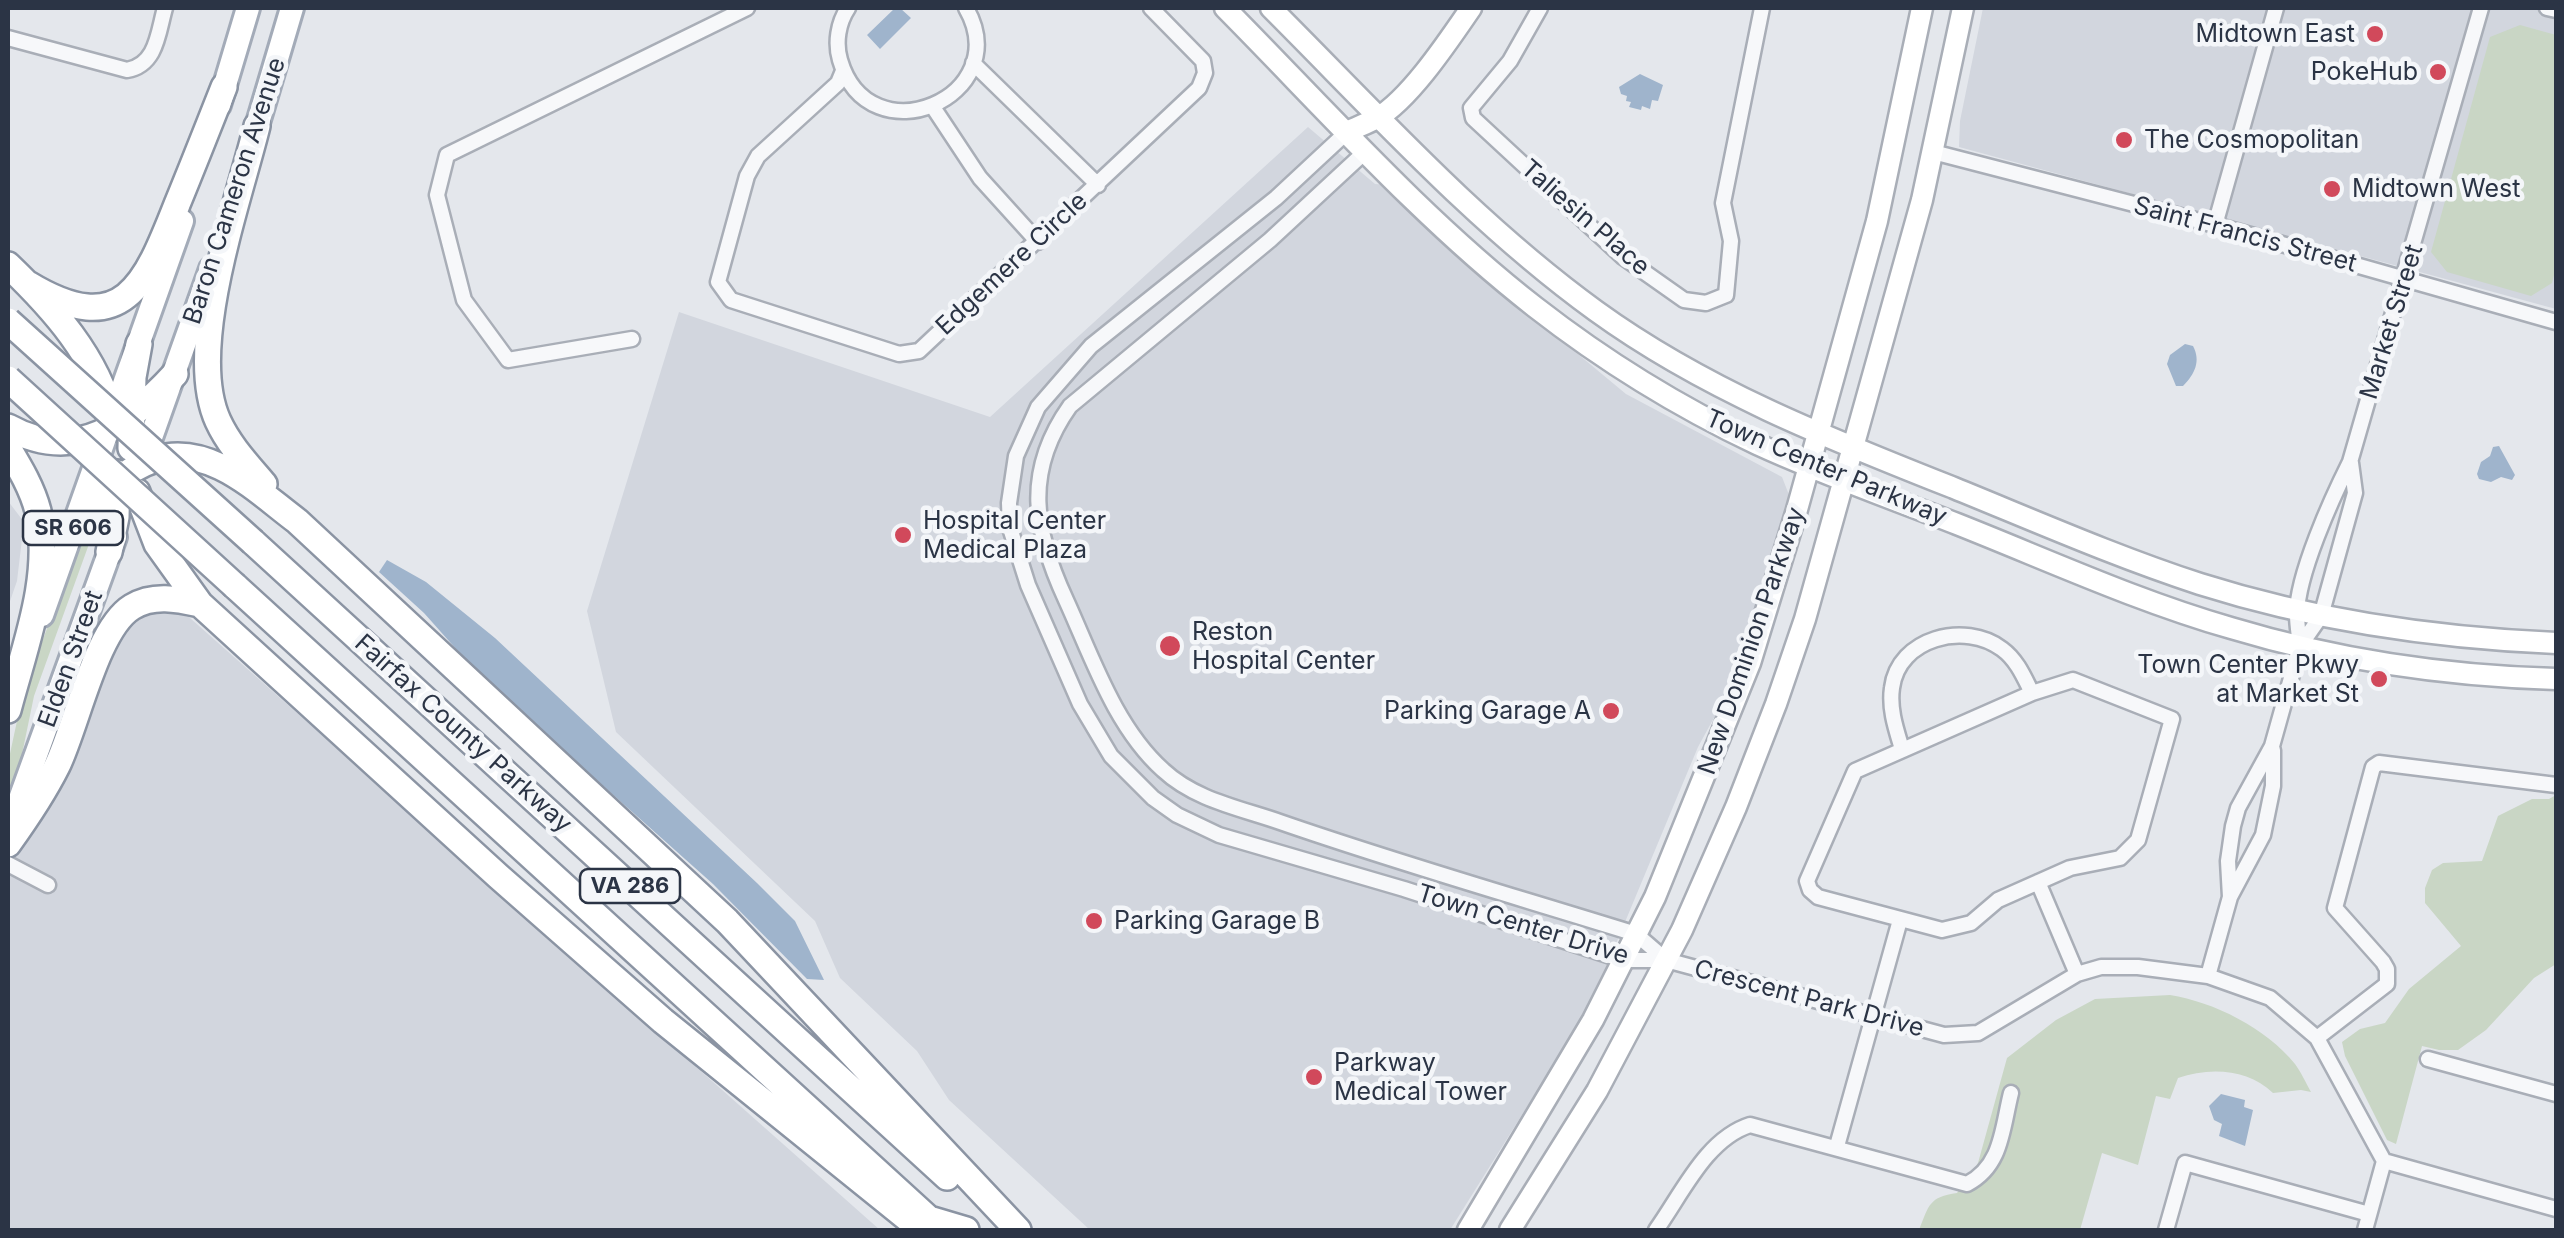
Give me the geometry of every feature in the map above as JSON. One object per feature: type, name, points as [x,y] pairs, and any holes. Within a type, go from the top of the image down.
[{"type":"highway","points":[[28,284],[78,308],[105,306],[133,291],[153,264],[224,87]]},
{"type":"highway","points":[[258,126],[207,332],[208,381],[218,420],[238,454],[297,522],[727,921],[1018,1230]]},
{"type":"highway","points":[[8,266],[60,320],[85,354],[116,422],[146,521],[157,544],[200,604],[468,850],[663,1021],[930,1227],[966,1230]]},
{"type":"highway","name":"Fairfax County Parkway","points":[[8,321],[1006,1230]]},
{"type":"highway","points":[[116,422],[141,337]]},
{"type":"highway","points":[[8,427],[50,444],[82,440],[116,422],[175,374]]},
{"type":"highway","name":"Fairfax County Parkway","points":[[8,379],[930,1227]]},
{"type":"highway","points":[[8,448],[29,484],[42,539],[34,610],[8,711]]},
{"type":"highway","points":[[69,537],[132,474],[155,458],[178,454],[224,468],[297,522]]},
{"type":"highway","points":[[110,552],[116,516],[132,474]]},
{"type":"highway","points":[[8,844],[58,763],[104,641],[120,616],[145,601],[161,598],[200,604]]},
{"type":"main road","name":"Baron Cameron Avenue","points":[[141,337],[248,8]]},
{"type":"main road","name":"Baron Cameron Avenue","points":[[175,374],[258,126],[292,8]]},
{"type":"main road","name":"Town Center Parkway","points":[[1225,8],[1458,242],[1534,307],[1660,393],[1732,432],[2184,613],[2300,646],[2402,667],[2556,679]]},
{"type":"main road","name":"Town Center Parkway","points":[[1271,8],[1470,208],[1600,314],[1700,376],[1853,448],[2198,583],[2322,616],[2453,637],[2556,643]]},
{"type":"main road","points":[[1347,132],[1380,117],[1420,76],[1471,8]]},
{"type":"main road","name":"New Dominion Parkway","points":[[1468,1230],[1562,1073],[1636,934],[1699,795],[1750,663],[1877,221],[1922,8]]},
{"type":"main road","name":"New Dominion Parkway","points":[[1510,1230],[1597,1091],[1666,960],[1729,824],[1776,704],[1853,448],[1933,152],[1962,8]]},
{"type":"main road","points":[[1366,150],[1380,117]]},
{"type":"main road","points":[[132,474],[175,374]]},
{"type":"main road","name":"Elden Street","points":[[8,711],[69,537],[116,422]]},
{"type":"main road","name":"Elden Street","points":[[8,832],[110,552]]},
{"type":"street","points":[[8,38],[127,70],[137,68],[152,52],[165,8]]},
{"type":"street","points":[[632,338],[508,360],[464,300],[437,194],[447,155],[747,8]]},
{"type":"street","points":[[840,10],[838,52],[843,71],[865,98],[898,112],[932,107],[964,82],[973,63],[976,41],[966,8]]},
{"type":"street","name":"Edgemere Circle","points":[[843,71],[838,83],[758,156],[747,176],[718,282],[731,300],[899,354],[918,351],[1199,88],[1205,73],[1203,61],[1152,8]]},
{"type":"street","name":"Taliesin Place","points":[[1540,8],[1510,61],[1476,99],[1471,108],[1473,118],[1623,256],[1684,300],[1706,303],[1726,295],[1731,241],[1723,202],[1762,8]]},
{"type":"street","points":[[2214,226],[2276,8]]},
{"type":"street","name":"Market Street","points":[[2300,646],[2296,610],[2327,508],[2350,462],[2481,8]]},
{"type":"street","points":[[2547,8],[2556,10]]},
{"type":"street","points":[[973,63],[1098,185]]},
{"type":"street","points":[[932,107],[980,178],[1038,242]]},
{"type":"street","name":"Town Center Drive","points":[[1347,132],[1276,198],[1091,346],[1038,406],[1010,480],[1010,528],[1019,559],[1080,704],[1111,756],[1153,798],[1178,815],[1219,834],[1623,960],[1666,960]]},
{"type":"street","name":"Town Center Drive","points":[[1366,150],[1270,240],[1070,406],[1048,442],[1038,482],[1042,540],[1054,574],[1124,722],[1146,753],[1182,784],[1208,798],[1317,836],[1636,934],[1666,960]]},
{"type":"street","name":"Saint Francis Street","points":[[1933,152],[2556,322]]},
{"type":"street","name":"Market Street","points":[[2230,897],[2228,861],[2232,826],[2272,746],[2300,646],[2322,616],[2355,494],[2350,462]]},
{"type":"street","points":[[1902,749],[1892,714],[1892,686],[1906,658],[1927,642],[1952,636],[1991,642],[2018,665],[2032,693]]},
{"type":"street","points":[[2073,680],[2172,719],[2138,840],[2120,858],[2070,868],[1998,900],[1971,923],[1942,930],[1818,897],[1807,880],[1855,772],[1902,749],[2032,693],[2073,680]]},
{"type":"street","name":"Market Street","points":[[2208,976],[2230,897],[2263,836],[2273,786],[2272,746]]},
{"type":"street","points":[[2317,1038],[2387,984],[2383,962],[2335,908],[2373,767],[2379,762],[2556,784]]},
{"type":"street","points":[[8,864],[48,885]]},
{"type":"street","points":[[2038,882],[2077,974]]},
{"type":"street","points":[[1836,1146],[1900,920]]},
{"type":"street","name":"Crescent Park Drive","points":[[1666,960],[1944,1035],[1978,1033],[2077,974],[2101,967],[2138,966],[2208,976],[2270,998],[2317,1038],[2384,1161]]},
{"type":"street","points":[[2428,1059],[2556,1094]]},
{"type":"street","points":[[1656,1230],[1713,1149],[1730,1132],[1750,1125],[1967,1184],[1983,1176],[1993,1163],[2011,1093]]},
{"type":"street","points":[[2365,1230],[2384,1161],[2556,1210]]},
{"type":"street","points":[[2166,1230],[2185,1163],[2370,1214]]},
{"type":"shaded area","points":[[1983,8],[2556,8],[2556,309],[1959,147],[1960,121]]},
{"type":"shaded area","name":"Reston Hospital Center","points":[[1308,127],[1375,184],[1389,185],[1467,262],[1626,394],[1782,477],[1791,500],[1734,681],[1698,747],[1590,1006],[1450,1230],[1090,1230],[949,1100],[917,1051],[840,978],[815,921],[616,732],[587,611],[679,312],[990,417]]},
{"type":"shaded area","points":[[8,501],[24,522],[17,581],[8,607]]},
{"type":"shaded area","points":[[142,605],[181,610],[880,1230],[8,1230],[8,855],[50,734],[67,750],[113,632]]},
{"type":"green space","points":[[2520,25],[2556,35],[2556,267],[2552,283],[2531,296],[2447,272],[2431,252],[2490,37]]},
{"type":"green space","points":[[81,537],[89,544],[34,696],[21,759],[8,793],[8,763],[23,693]]},
{"type":"green space","points":[[2556,795],[2556,964],[2534,978],[2486,1030],[2458,1050],[2422,1046],[2396,1144],[2387,1140],[2345,1056],[2342,1042],[2360,1029],[2385,1023],[2409,989],[2461,946],[2425,903],[2425,888],[2432,870],[2443,863],[2482,861],[2498,816],[2532,799]]},
{"type":"green space","points":[[2170,995],[2221,1010],[2254,1028],[2295,1064],[2311,1092],[2273,1093],[2252,1079],[2228,1072],[2178,1078],[2170,1099],[2156,1096],[2138,1165],[2102,1153],[2080,1230],[1919,1230],[1931,1204],[1957,1193],[1978,1163],[2007,1058],[2056,1020],[2095,999]]},
{"type":"water","points":[[895,8],[911,18],[880,49],[867,35]]},
{"type":"water","points":[[1640,74],[1663,85],[1658,101],[1652,100],[1650,109],[1629,107],[1631,102],[1626,101],[1627,96],[1621,94],[1619,87]]},
{"type":"water","points":[[2185,344],[2193,346],[2196,367],[2183,386],[2176,386],[2167,364],[2170,355]]},
{"type":"water","points":[[2499,446],[2515,475],[2512,480],[2479,479],[2481,462],[2490,456],[2493,447]]},
{"type":"water","points":[[387,560],[426,582],[495,638],[757,883],[795,921],[824,980],[807,979],[713,884],[481,677],[424,613],[379,572]]},
{"type":"water","points":[[2221,1094],[2245,1100],[2244,1107],[2253,1110],[2245,1146],[2219,1136],[2222,1124],[2214,1120],[2209,1106]]},
{"type":"place","name":"Midtown East","points":[[2375,34]]},
{"type":"place","name":"PokeHub","points":[[2438,72]]},
{"type":"place","name":"The Cosmopolitan","points":[[2124,140]]},
{"type":"place","name":"Midtown West","points":[[2332,189]]},
{"type":"place","name":"Hospital Center Medical Plaza","points":[[903,535]]},
{"type":"place","name":"Reston Hospital Center","points":[[1170,646]]},
{"type":"place","name":"Town Center Pkwy at Market St","points":[[2379,679]]},
{"type":"place","name":"Parking Garage A","points":[[1611,711]]},
{"type":"place","name":"Parking Garage B","points":[[1094,921]]},
{"type":"place","name":"Parkway Medical Tower","points":[[1314,1077]]}]
